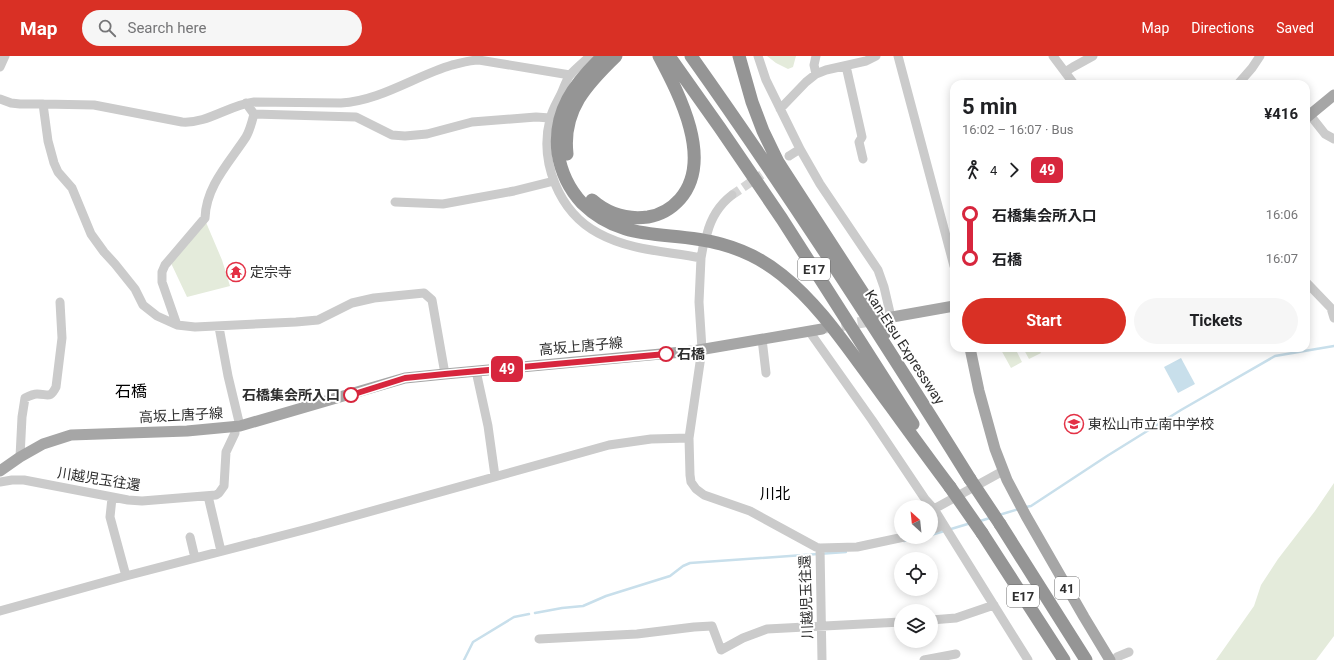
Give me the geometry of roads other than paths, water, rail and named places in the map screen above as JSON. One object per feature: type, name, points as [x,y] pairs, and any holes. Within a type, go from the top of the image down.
[{"type":"highway","points":[[603,56],[584,75],[574,88],[566,101],[560,116],[557,146],[559,161],[569,186],[578,198],[589,209],[613,225],[627,230],[643,233],[687,237],[721,243],[753,256],[781,274],[797,288],[832,326],[951,486]]},
{"type":"highway","points":[[616,56],[588,85],[578,99],[571,114],[567,129],[566,144],[572,172],[579,186],[589,198],[599,206],[611,214],[625,218],[652,216],[665,211],[685,193],[693,170],[694,154],[692,136],[686,115],[679,95],[659,56]]},
{"type":"highway","name":"E17","points":[[669,56],[782,219],[951,486],[1064,660]]},
{"type":"highway","name":"Kan-Etsu Expressway","points":[[691,56],[798,209],[1086,660]]},
{"type":"highway","points":[[739,56],[752,102],[763,131],[778,162],[874,310],[922,401]]},
{"type":"main road","points":[[1310,114],[1334,95]]},
{"type":"main road","points":[[886,318],[950,307]]},
{"type":"main road","name":"高坂上唐子線","points":[[0,472],[20,457],[43,444],[72,435],[186,431],[237,426],[405,378],[662,354],[762,340],[822,329]]},
{"type":"main road","name":"41","points":[[971,352],[981,399],[995,449],[1005,475],[1026,516],[1084,617],[1114,659]]},
{"type":"street","points":[[0,67],[5,56]]},
{"type":"street","points":[[590,56],[570,75],[550,118],[547,142],[548,157],[554,181],[560,194],[570,210],[584,224],[599,234],[627,246],[656,252],[701,258]]},
{"type":"street","points":[[758,56],[766,80],[800,149],[820,184],[878,270],[884,287],[886,318]]},
{"type":"street","points":[[816,56],[814,65],[816,74]]},
{"type":"street","points":[[780,109],[806,82],[816,74],[826,70],[866,61],[876,56]]},
{"type":"street","points":[[898,56],[950,251]]},
{"type":"street","points":[[1053,56],[1071,80]]},
{"type":"street","points":[[1065,72],[1094,56]]},
{"type":"street","points":[[1242,80],[1260,56]]},
{"type":"street","points":[[0,99],[11,103],[94,105],[191,123],[246,103],[352,102],[374,96],[435,71],[473,60],[570,75]]},
{"type":"street","points":[[846,66],[862,137],[860,142],[863,158]]},
{"type":"street","points":[[246,103],[254,114]]},
{"type":"street","points":[[43,104],[48,141],[54,162],[58,172],[72,188],[90,234],[135,289],[143,305],[157,316],[176,325],[195,327],[219,327],[318,320],[352,303],[374,298],[424,293],[432,300],[445,374]]},
{"type":"street","points":[[254,114],[356,117],[392,134],[405,136],[427,134],[472,122],[536,117],[550,118]]},
{"type":"street","points":[[176,325],[162,282],[162,272],[165,265],[205,218],[205,209],[212,188],[229,159],[246,137],[254,114]]},
{"type":"street","points":[[1310,118],[1325,134],[1334,139]]},
{"type":"street","points":[[789,156],[800,149]]},
{"type":"street","points":[[395,202],[443,204],[514,191],[554,181]]},
{"type":"street","points":[[707,234],[710,223],[717,211],[724,201],[732,195]]},
{"type":"street","name":"川越児玉往還","points":[[703,247],[699,302],[702,349],[689,438],[690,475],[693,486],[704,495],[750,511],[816,547],[820,552],[822,660]]},
{"type":"street","points":[[1310,286],[1331,308],[1334,318]]},
{"type":"street","points":[[20,457],[22,417],[25,398],[36,394],[49,395],[56,387],[62,338],[60,302]]},
{"type":"street","points":[[219,327],[237,426]]},
{"type":"street","points":[[809,331],[872,420],[925,500]]},
{"type":"street","points":[[762,340],[766,373]]},
{"type":"street","points":[[476,372],[488,426],[495,476]]},
{"type":"street","name":"川越児玉往還","points":[[0,482],[24,480],[112,498],[142,501],[208,496],[219,493],[223,488],[226,452],[237,426]]},
{"type":"street","points":[[0,611],[126,576],[311,528],[609,445],[651,439],[689,438]]},
{"type":"street","points":[[938,507],[1005,475]]},
{"type":"street","points":[[208,496],[222,551]]},
{"type":"street","points":[[112,498],[110,517],[126,576]]},
{"type":"street","points":[[938,515],[1028,660]]},
{"type":"street","points":[[938,530],[947,529]]},
{"type":"street","points":[[190,537],[195,558]]},
{"type":"street","points":[[820,552],[857,547],[894,539]]},
{"type":"street","points":[[938,619],[956,618],[994,605]]},
{"type":"street","points":[[539,640],[636,634],[712,626],[720,650],[743,638],[767,629],[894,622]]},
{"type":"street","points":[[1114,659],[1129,652]]},
{"type":"street","points":[[924,660],[956,654]]},
{"type":"water","points":[[1181,358],[1195,384],[1178,393],[1164,367]]},
{"type":"waterway","points":[[1310,350],[1334,346]]},
{"type":"waterway","points":[[1026,507],[1031,506],[1181,410],[1275,356],[1299,352]]},
{"type":"waterway","points":[[999,515],[1019,509]]},
{"type":"waterway","points":[[980,521],[990,518]]},
{"type":"waterway","points":[[938,533],[971,523]]},
{"type":"waterway","points":[[535,613],[583,606],[606,596],[670,576],[683,566],[690,563],[846,552]]},
{"type":"waterway","points":[[464,660],[473,642],[514,617],[529,614]]},
{"type":"tunnel","points":[[732,195],[789,156]]},
{"type":"tunnel","points":[[825,328],[877,320]]},
{"type":"place","name":"定宗寺","points":[[236,272]]},
{"type":"place","name":"石橋","points":[[666,354]]},
{"type":"place","name":"石橋集会所入口","points":[[351,395]]},
{"type":"place","name":"東松山市立南中学校","points":[[1074,424]]},
{"type":"district","name":"石橋","points":[[131,391]]},
{"type":"district","name":"川北","points":[[775,494]]}]
